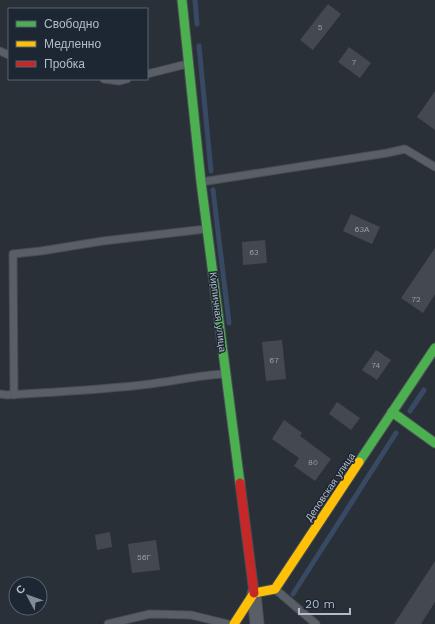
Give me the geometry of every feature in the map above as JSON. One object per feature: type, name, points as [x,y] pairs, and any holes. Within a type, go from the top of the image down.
[{"type":"street","name":"Кирпичная улица","points":[[182,0],[201,182],[257,624]]},
{"type":"street","name":"Деповская улица","points":[[275,589],[435,348]]},
{"type":"street","points":[[392,412],[435,443]]},
{"type":"street","points":[[234,624],[254,593],[275,589]]},
{"type":"lane","points":[[148,74],[189,63]]},
{"type":"lane","points":[[112,80],[123,80]]},
{"type":"lane","points":[[201,182],[405,149],[435,166]]},
{"type":"lane","points":[[14,395],[13,254],[102,241],[207,229]]},
{"type":"lane","points":[[0,394],[14,395],[121,387],[207,375],[226,374]]},
{"type":"lane","points":[[275,589],[316,624]]},
{"type":"lane","points":[[108,624],[150,614],[192,615],[228,624]]},
{"type":"building","points":[[328,4],[341,14],[313,50],[300,40]]},
{"type":"building","points":[[349,47],[371,63],[360,78],[338,62]]},
{"type":"building","points":[[435,91],[435,130],[417,117]]},
{"type":"building","points":[[351,214],[380,227],[372,244],[343,231]]},
{"type":"building","points":[[265,240],[267,263],[243,265],[242,242]]},
{"type":"building","points":[[435,248],[435,294],[423,313],[401,298]]},
{"type":"building","points":[[282,340],[286,379],[266,381],[262,342]]},
{"type":"building","points":[[376,350],[391,360],[377,380],[362,370]]},
{"type":"building","points":[[337,402],[360,418],[351,430],[329,414]]},
{"type":"building","points":[[284,420],[302,433],[300,436],[331,459],[315,481],[294,466],[299,458],[272,439]]},
{"type":"building","points":[[110,532],[112,547],[97,550],[95,535]]},
{"type":"building","points":[[156,540],[160,570],[132,573],[128,544]]},
{"type":"building","points":[[435,561],[435,602],[421,624],[394,624]]},
{"type":"waterway","points":[[195,0],[197,24]]},
{"type":"waterway","points":[[199,46],[211,171]]},
{"type":"waterway","points":[[213,190],[229,323]]},
{"type":"waterway","points":[[410,411],[424,390]]},
{"type":"waterway","points":[[293,594],[396,433]]},
{"type":"traffic: fast","points":[[182,0],[201,182],[240,483]]},
{"type":"traffic: fast","points":[[359,462],[435,348]]},
{"type":"traffic: fast","points":[[392,412],[435,443]]},
{"type":"traffic: slow","points":[[234,624],[254,593],[275,589],[359,462]]},
{"type":"traffic: jam","points":[[240,483],[254,593]]}]
